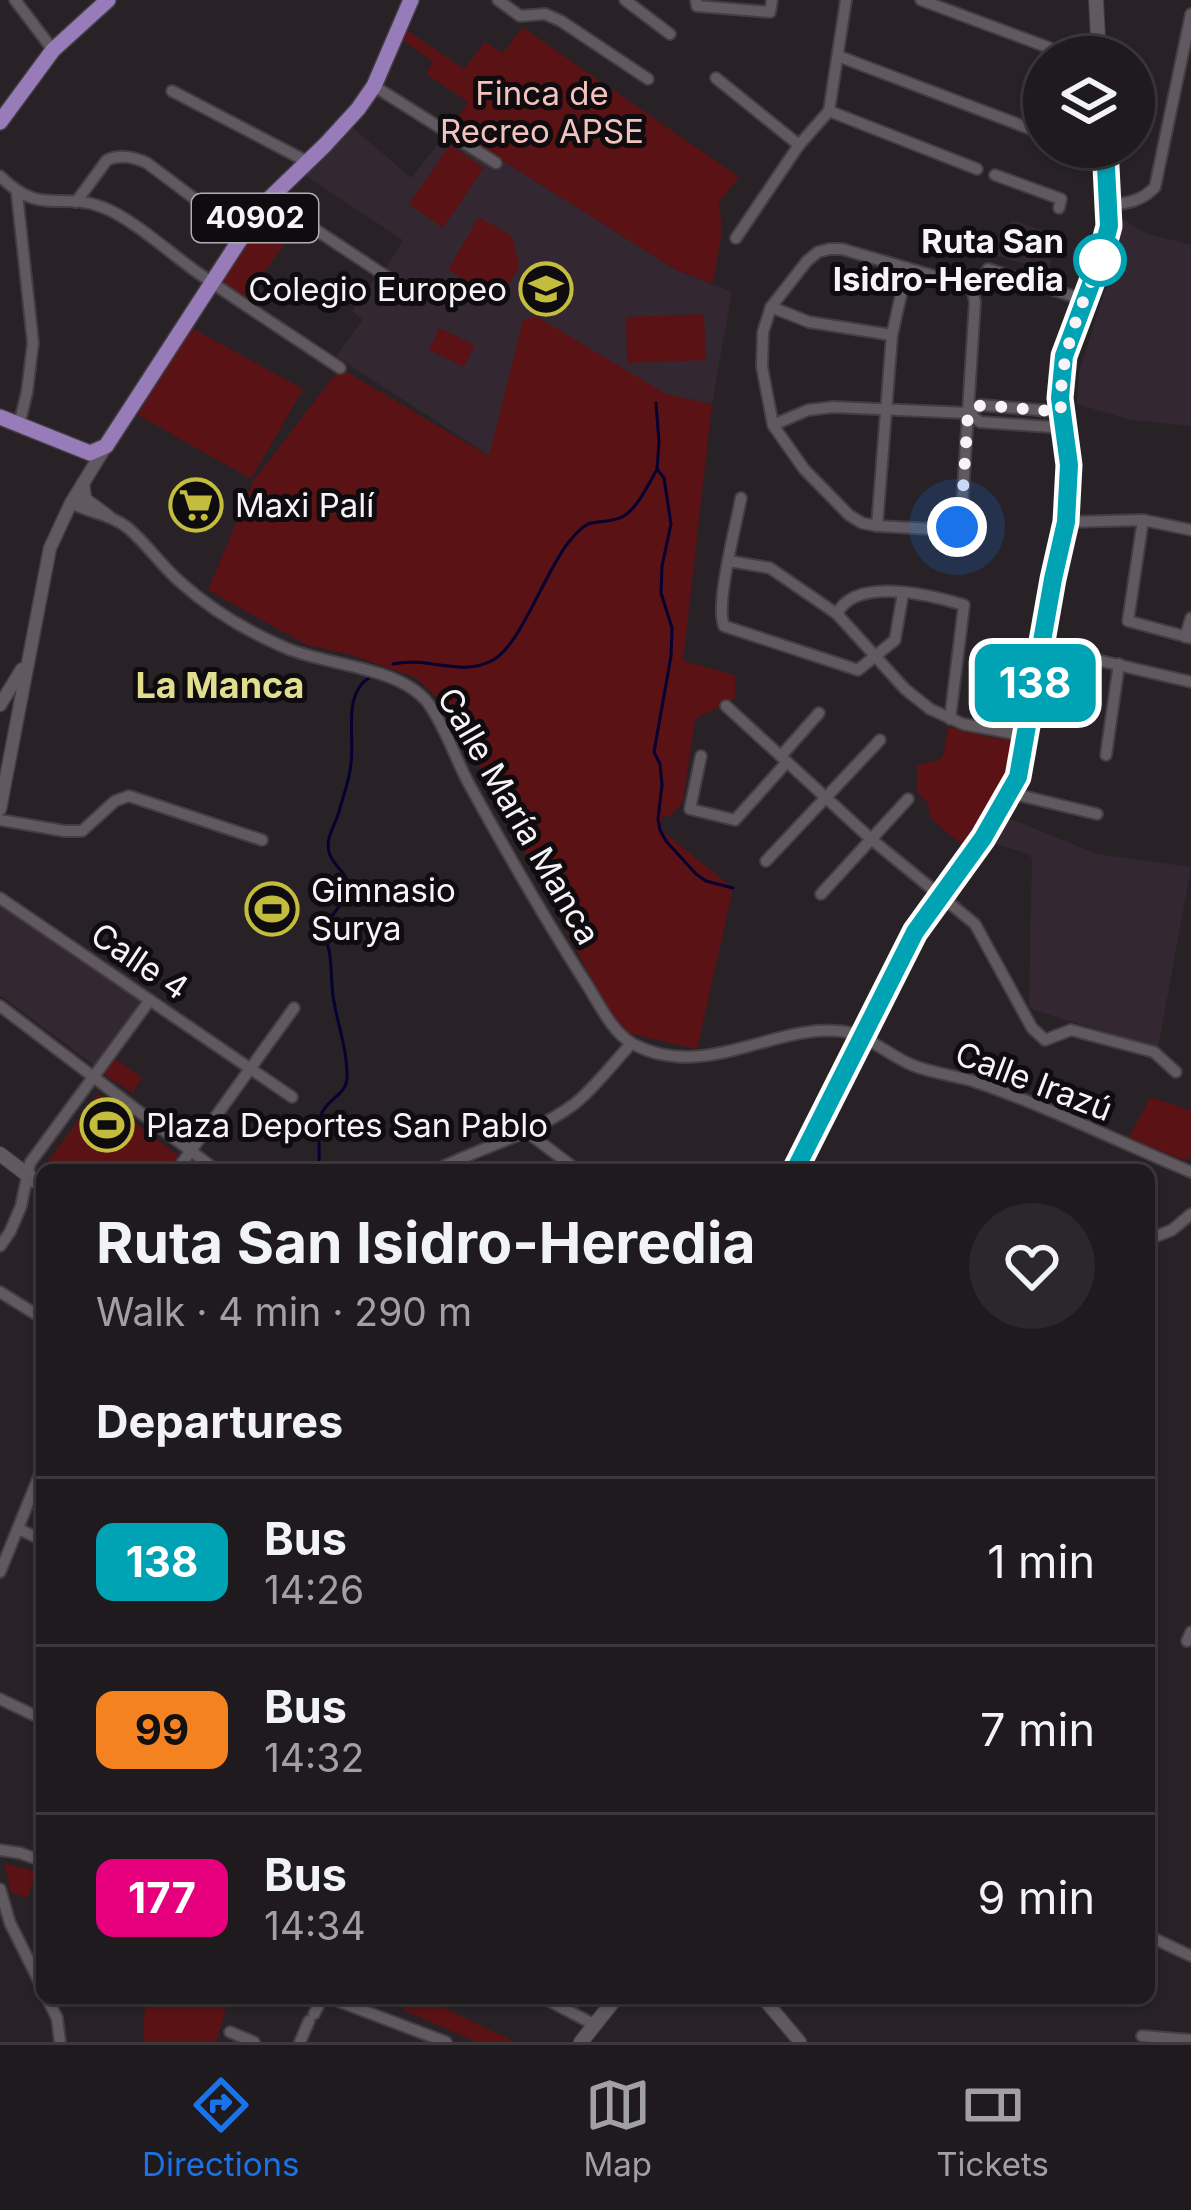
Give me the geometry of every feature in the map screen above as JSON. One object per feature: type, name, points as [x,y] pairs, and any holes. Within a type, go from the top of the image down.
[{"type":"main road","points":[[0,122],[53,50],[108,0]]},
{"type":"main road","points":[[1096,0],[1098,36]]},
{"type":"main road","name":"40902","points":[[106,446],[269,200],[325,145],[374,86],[406,1]]},
{"type":"main road","points":[[798,1164],[915,932],[972,855],[1018,777],[1066,522],[1069,465],[1060,383],[1064,356],[1106,239],[1110,205],[1106,168]]},
{"type":"main road","points":[[0,417],[90,453],[106,446]]},
{"type":"main road","points":[[0,1154],[36,1181]]},
{"type":"main road","points":[[581,2042],[611,2004]]},
{"type":"street","points":[[15,0],[53,50]]},
{"type":"street","points":[[498,0],[520,16],[545,14],[562,21],[649,80]]},
{"type":"street","points":[[625,0],[670,34]]},
{"type":"street","points":[[736,238],[799,145],[829,111],[846,0]]},
{"type":"street","points":[[922,0],[1023,38]]},
{"type":"street","points":[[696,3],[771,6]]},
{"type":"street","points":[[1110,205],[1134,202],[1155,187],[1191,14]]},
{"type":"street","points":[[838,56],[1023,126]]},
{"type":"street","points":[[716,78],[799,145]]},
{"type":"street","points":[[374,86],[496,164]]},
{"type":"street","points":[[172,91],[306,161]]},
{"type":"street","points":[[829,111],[977,169]]},
{"type":"street","points":[[76,202],[107,160],[138,158],[243,235]]},
{"type":"street","points":[[995,175],[1061,199],[1059,208]]},
{"type":"street","points":[[0,176],[17,194],[102,206],[117,214],[340,368]]},
{"type":"street","points":[[17,194],[33,343],[19,424]]},
{"type":"street","points":[[269,200],[407,290]]},
{"type":"street","points":[[829,248],[842,249],[907,268],[964,285],[973,292],[975,302],[961,522],[951,530],[862,523],[793,456],[773,425],[766,400],[762,367],[771,307],[807,260],[829,248]]},
{"type":"street","points":[[877,526],[892,335],[907,268]]},
{"type":"street","points":[[988,269],[1084,300]]},
{"type":"street","points":[[771,307],[809,322],[892,335]]},
{"type":"street","points":[[968,413],[981,405],[1061,412]]},
{"type":"street","points":[[773,425],[808,410],[885,408],[968,413],[980,422],[1064,428]]},
{"type":"street","name":"40902","points":[[4,700],[33,640],[50,548],[106,446]]},
{"type":"street","points":[[71,503],[79,476],[79,449]]},
{"type":"street","points":[[83,483],[86,499],[107,516]]},
{"type":"street","points":[[741,498],[721,622],[854,670],[863,669],[898,635],[903,593]]},
{"type":"street","name":"Calle María Manca","points":[[71,503],[126,526],[180,582],[216,610],[280,646],[396,680],[418,693],[429,705],[554,934],[631,1044]]},
{"type":"street","points":[[1143,520],[1127,619],[1188,638],[1191,618]]},
{"type":"street","points":[[1066,522],[1143,520],[1191,530]]},
{"type":"street","points":[[729,561],[770,568],[837,614],[923,704],[974,727],[1026,736]]},
{"type":"street","points":[[837,614],[851,597],[878,590],[964,605],[950,718]]},
{"type":"street","points":[[0,809],[33,640]]},
{"type":"street","points":[[1041,647],[1191,682]]},
{"type":"street","points":[[1106,755],[1119,664]]},
{"type":"street","points":[[4,700],[12,695],[16,700],[14,732]]},
{"type":"street","points":[[726,706],[871,839],[975,924],[1042,1038],[1071,1030],[1154,1052],[1176,1072]]},
{"type":"street","points":[[701,756],[690,809],[735,820],[819,713]]},
{"type":"street","points":[[766,861],[880,740]]},
{"type":"street","points":[[1010,793],[1097,814]]},
{"type":"street","points":[[0,820],[82,831],[115,801],[129,796],[262,840]]},
{"type":"street","points":[[821,894],[908,799]]},
{"type":"street","name":"Calle 4","points":[[0,898],[292,1097]]},
{"type":"street","points":[[0,1246],[21,1206],[30,1163],[150,1000]]},
{"type":"street","points":[[0,1006],[209,1164]]},
{"type":"street","points":[[181,1164],[294,1008]]},
{"type":"street","points":[[448,1164],[526,1132],[574,1104],[631,1044],[693,1056],[817,1032],[860,1037]]},
{"type":"street","name":"Calle Irazú","points":[[860,1037],[914,1066],[971,1081],[1191,1172]]},
{"type":"street","points":[[526,1132],[569,1164]]},
{"type":"street","points":[[1155,1237],[1191,1214]]},
{"type":"street","points":[[0,1292],[36,1314]]},
{"type":"street","points":[[0,1572],[36,1485]]},
{"type":"street","points":[[19,1529],[36,1537]]},
{"type":"street","points":[[0,1699],[36,1716]]},
{"type":"street","points":[[0,1850],[36,1859]]},
{"type":"street","points":[[0,1889],[15,1935],[36,1975]]},
{"type":"street","points":[[1155,1939],[1191,1956]]},
{"type":"street","points":[[50,2004],[60,2042]]},
{"type":"street","points":[[299,2042],[322,2004]]},
{"type":"street","points":[[342,2004],[446,2042]]},
{"type":"street","points":[[555,2004],[595,2025]]},
{"type":"street","points":[[767,2004],[794,2040]]},
{"type":"street","points":[[1142,2036],[1191,2041]]},
{"type":"street","points":[[236,2037],[254,2042]]},
{"type":"shaded area","name":"Colegio Europeo","points":[[352,127],[411,178],[451,128],[676,270],[732,292],[712,404],[666,394],[523,321],[490,456],[336,356],[363,320],[352,311],[378,274],[398,278],[386,268],[403,240],[303,174]]},
{"type":"shaded area","points":[[1122,219],[1147,234],[1191,245],[1191,426],[1131,420],[1077,404],[1079,372],[1120,244]]},
{"type":"shaded area","points":[[1012,220],[1053,234],[1044,255],[1052,259],[1048,271],[997,256]]},
{"type":"shaded area","points":[[1006,817],[1097,854],[1191,867],[1158,1048],[1029,1007],[1032,859],[990,842]]},
{"type":"shaded area","points":[[0,906],[142,1001],[94,1065],[0,995]]},
{"type":"green space","name":"Finca de Recreo APSE","points":[[522,27],[739,177],[719,202],[722,231],[713,284],[676,270],[451,128],[468,102],[426,74],[433,62],[400,38],[405,29],[464,69],[485,42],[503,53]]},
{"type":"green space","points":[[450,145],[484,168],[443,228],[409,204]]},
{"type":"green space","points":[[271,206],[299,224],[246,297],[221,280]]},
{"type":"green space","points":[[479,217],[512,236],[519,266],[510,283],[481,290],[448,270]]},
{"type":"green space","points":[[704,314],[706,360],[627,363],[626,317]]},
{"type":"green space","points":[[536,316],[666,394],[712,404],[683,661],[735,675],[735,698],[695,719],[683,801],[672,815],[662,817],[660,829],[733,888],[697,1049],[619,1031],[450,710],[416,678],[307,645],[208,590],[254,480],[340,368],[489,456],[523,320]]},
{"type":"green space","points":[[190,327],[303,389],[251,479],[138,415]]},
{"type":"green space","points":[[439,328],[475,345],[464,367],[429,350]]},
{"type":"green space","points":[[948,727],[1018,740],[1006,783],[965,847],[931,819],[928,804],[917,791],[917,765],[940,760]]},
{"type":"green space","points":[[115,1059],[142,1077],[133,1093],[106,1076]]},
{"type":"green space","name":"Plaza Deportes San Pablo","points":[[98,1094],[180,1157],[175,1164],[48,1161]]},
{"type":"green space","points":[[1151,1097],[1191,1111],[1191,1154],[1186,1161],[1128,1138]]},
{"type":"green space","points":[[4,1863],[36,1872],[27,1898],[11,1892]]},
{"type":"green space","points":[[227,2004],[216,2042],[143,2042],[145,2006]]},
{"type":"green space","points":[[406,2004],[436,2004],[515,2042],[477,2042],[403,2010]]},
{"type":"waterway","points":[[656,403],[657,469],[664,478],[671,524],[661,593],[672,628],[654,752],[662,785],[658,819],[666,841],[696,874],[733,888]]},
{"type":"waterway","points":[[393,664],[469,667],[493,660],[513,640],[570,541],[588,524],[615,520],[629,512],[656,471]]},
{"type":"waterway","points":[[319,1161],[321,1115],[347,1078],[324,932],[346,896],[348,883],[328,846],[349,774],[353,705],[361,684],[370,677]]},
{"type":"bus line","name":"138","points":[[798,1164],[915,932],[972,855],[1018,777],[1066,522],[1069,465],[1060,383],[1064,356],[1109,226],[1107,168]]},
{"type":"place","name":"Ruta San Isidro-Heredia","points":[[1100,260]]},
{"type":"place","name":"Colegio Europeo","points":[[546,289]]},
{"type":"place","name":"Maxi Palí","points":[[196,505]]},
{"type":"place","name":"Gimnasio Surya","points":[[272,909]]},
{"type":"place","name":"Plaza Deportes San Pablo","points":[[107,1125]]},
{"type":"district","name":"La Manca","points":[[220,685]]},
{"type":"route","points":[[957,527],[968,413],[981,405],[1061,412],[1064,356],[1100,260]]}]
